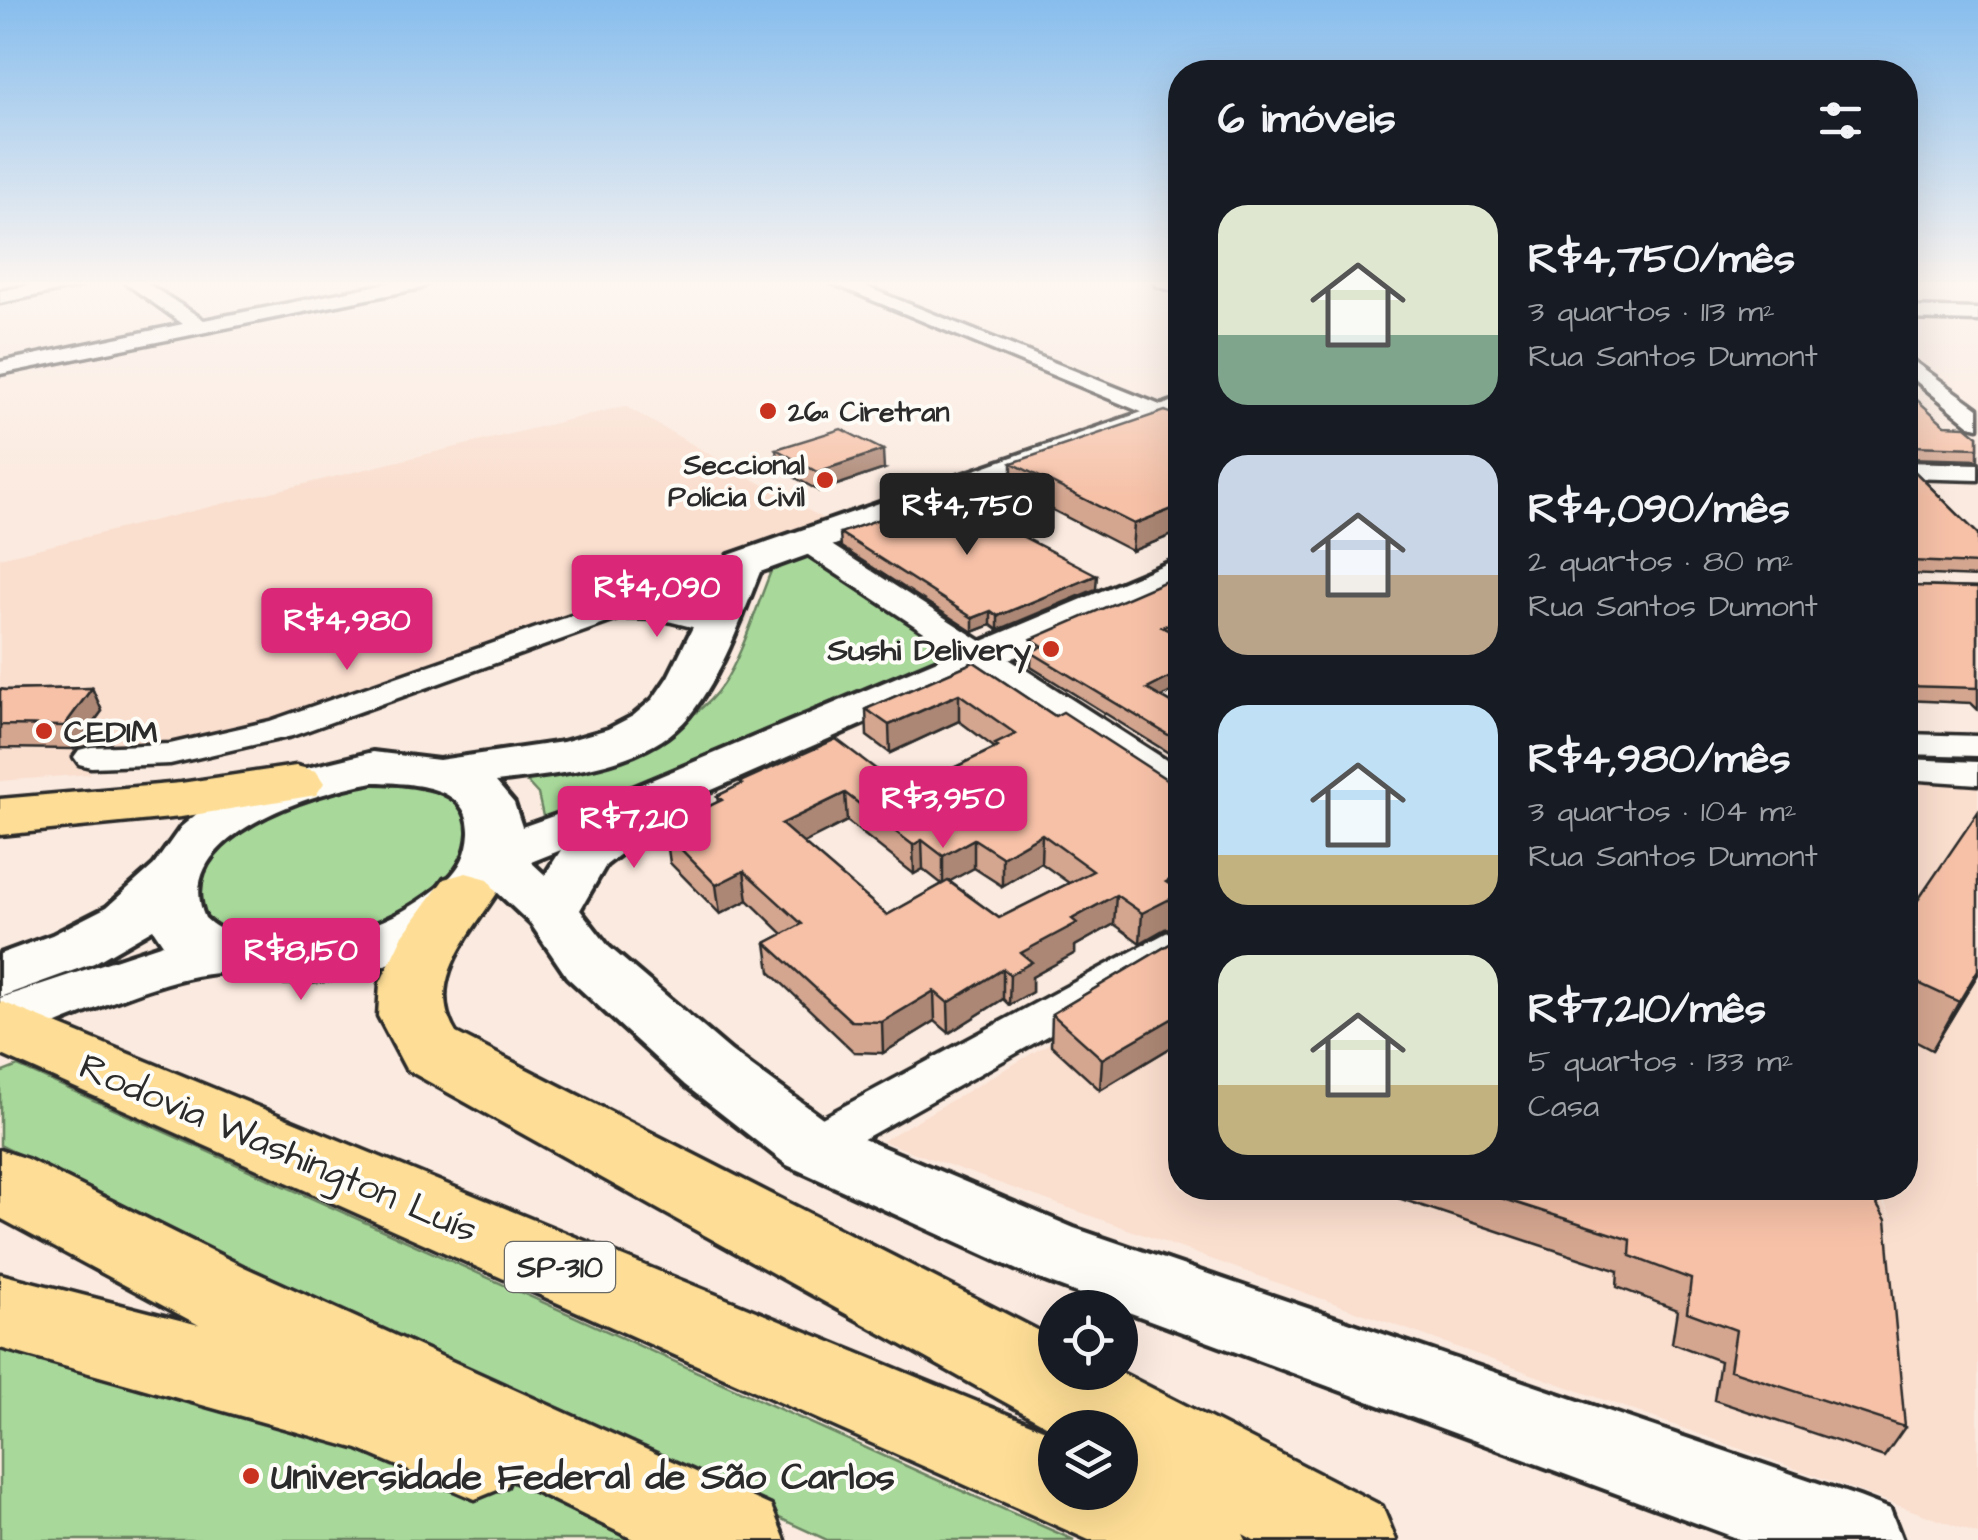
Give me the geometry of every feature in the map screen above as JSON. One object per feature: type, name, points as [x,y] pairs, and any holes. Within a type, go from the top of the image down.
[{"type":"highway","points":[[0,817],[181,800],[296,783]]},
{"type":"highway","points":[[479,875],[421,962],[411,986],[412,1016],[432,1051],[1348,1540]]},
{"type":"highway","name":"Rodovia Washington Luís","points":[[22,1035],[1038,1472]]},
{"type":"highway","points":[[0,1181],[215,1293],[737,1540]]},
{"type":"highway","points":[[0,1311],[367,1410],[677,1540]]},
{"type":"highway","points":[[1129,1510],[1198,1540]]},
{"type":"street","points":[[0,368],[71,354]]},
{"type":"street","points":[[1021,354],[1168,412]]},
{"type":"street","points":[[1918,371],[1978,420]]},
{"type":"street","points":[[1918,383],[1978,385]]},
{"type":"street","points":[[90,757],[170,754],[280,729],[1168,416]]},
{"type":"street","points":[[1918,470],[1978,472]]},
{"type":"street","points":[[806,541],[1168,776]]},
{"type":"street","points":[[442,774],[579,752],[612,744],[645,727],[669,710],[716,624],[743,564]]},
{"type":"street","points":[[175,876],[171,907],[186,934],[217,953],[264,962],[318,960],[392,938],[426,922],[479,875],[1168,575]]},
{"type":"street","points":[[604,613],[660,610],[716,624]]},
{"type":"street","points":[[1918,744],[1978,746]]},
{"type":"street","points":[[0,976],[74,948],[127,920],[175,876],[192,849],[219,823],[255,800],[296,783],[374,768],[410,768],[442,774],[471,787],[490,806],[498,830],[479,875]]},
{"type":"street","points":[[1918,770],[1978,772]]},
{"type":"street","points":[[551,911],[586,854],[641,815],[648,800]]},
{"type":"street","points":[[479,875],[551,911],[588,962],[708,1068],[812,1146],[1052,1252],[1859,1540]]},
{"type":"street","points":[[812,1146],[1168,950]]},
{"type":"street","points":[[22,1035],[160,965],[217,953]]},
{"type":"shaded area","points":[[625,406],[827,521],[248,732],[156,742],[91,757],[89,774],[0,781],[0,558]]},
{"type":"shaded area","points":[[1918,783],[1978,786],[1978,1534],[882,1141],[1168,974],[1168,1200],[1881,1200],[1894,1223],[1883,1200],[1918,1200]]},
{"type":"green space","points":[[812,556],[950,644],[950,652],[942,662],[545,825],[538,794],[515,769],[600,752],[656,735],[705,705],[730,672],[774,564]]},
{"type":"green space","points":[[397,776],[460,797],[475,817],[466,868],[403,918],[310,946],[226,937],[199,917],[199,860],[224,832],[306,788]]},
{"type":"green space","points":[[18,1066],[1074,1540],[827,1540],[397,1341],[0,1145],[0,1073]]},
{"type":"green space","name":"Universidade Federal de São Carlos","points":[[0,1312],[367,1410],[677,1540],[0,1540]]},
{"type":"building","points":[[1918,401],[1945,425],[1966,426],[1978,436],[1978,448],[1918,446]]},
{"type":"building","points":[[1168,412],[1168,511],[1134,524],[1012,463]]},
{"type":"building","points":[[841,429],[883,450],[817,472],[776,449]]},
{"type":"building","points":[[1918,475],[1978,534],[1978,564],[1918,561]]},
{"type":"building","points":[[950,499],[1097,575],[998,616],[991,611],[973,618],[840,533],[930,501],[935,504]]},
{"type":"building","points":[[1168,580],[1168,625],[1162,627],[1168,630],[1168,678],[1147,689],[1168,701],[1168,735],[1031,652],[1043,646],[1032,639]]},
{"type":"building","points":[[1918,586],[1978,588],[1978,688],[1918,686]]},
{"type":"building","points":[[974,662],[1055,716],[1063,712],[1168,780],[1168,900],[1142,913],[1116,895],[1072,919],[1077,923],[1021,953],[1032,962],[1010,975],[1003,969],[948,1003],[934,991],[882,1022],[851,1021],[766,943],[802,924],[744,871],[716,885],[666,834],[701,818],[695,813],[722,800],[717,796],[740,782],[836,739],[905,791],[998,747],[995,744],[1016,734],[959,694],[889,725],[866,709]],"holes":[[[845,793],[913,845],[922,840],[943,856],[974,839],[1002,857],[1042,834],[1093,871],[999,918],[948,881],[887,915],[781,824]]]},
{"type":"building","points":[[92,688],[64,726],[0,725],[0,689]]},
{"type":"building","points":[[1978,812],[1978,970],[1959,1002],[1918,983],[1918,900]]},
{"type":"building","points":[[1168,945],[1168,1021],[1102,1059],[1052,1014]]},
{"type":"building","points":[[1507,1200],[1874,1200],[1886,1220],[1905,1427],[1730,1370],[1736,1330],[1687,1312],[1691,1279],[1630,1256],[1631,1240]]},
{"type":"place","name":"26ª Ciretran","points":[[768,411]]},
{"type":"place","name":"Seccional Polícia Civil","points":[[825,480]]},
{"type":"place","name":"Sushi Delivery","points":[[1051,649]]},
{"type":"place","name":"CEDIM","points":[[44,731]]},
{"type":"place","name":"Universidade Federal de São Carlos","points":[[251,1476]]}]
